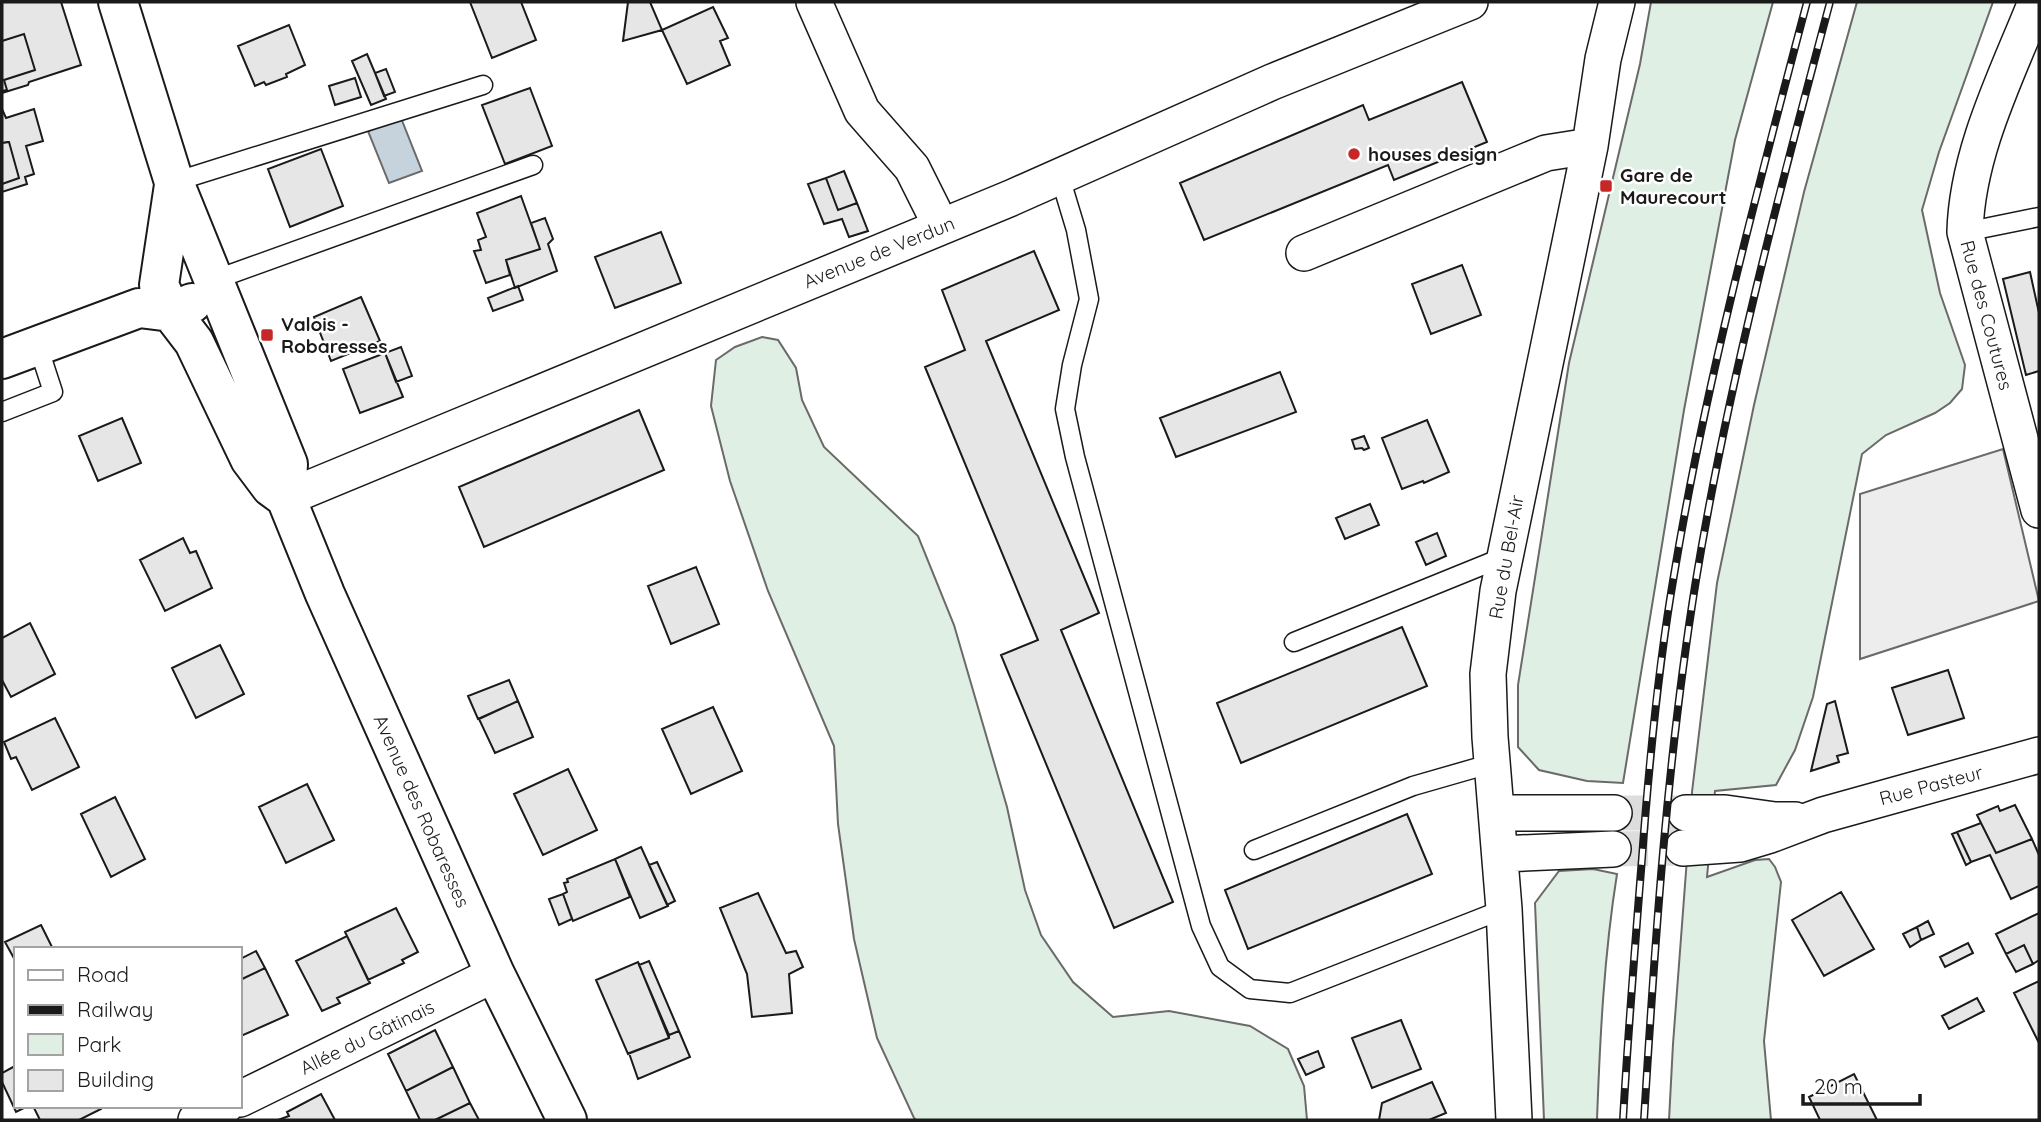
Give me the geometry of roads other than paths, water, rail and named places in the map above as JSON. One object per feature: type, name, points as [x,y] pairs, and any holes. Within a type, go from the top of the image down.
[{"type":"street","name":"Avenue des Robaresses","points":[[118,2],[174,183],[288,464],[286,498],[325,594],[495,974],[567,1120]]},
{"type":"street","points":[[814,2],[862,111],[912,168],[939,227]]},
{"type":"street","name":"Avenue de Verdun","points":[[286,498],[1060,177],[1272,82],[1470,2]]},
{"type":"street","name":"Rue du Bel-Air","points":[[1514,1120],[1501,854],[1488,674],[1498,591],[1590,146],[1602,59],[1617,2]]},
{"type":"street","name":"Rue des Coutures","points":[[2036,2],[1977,151],[1965,208],[1965,232],[2039,510]]},
{"type":"street","points":[[1304,253],[1546,153],[1590,146]]},
{"type":"street","name":"Avenue des Robaresses","points":[[174,183],[157,302],[194,342],[250,459],[271,487],[286,498]]},
{"type":"street","points":[[2,359],[214,280]]},
{"type":"street","name":"Rue Pasteur","points":[[1683,848],[1740,844],[1823,815],[2039,755]]},
{"type":"street","points":[[1498,813],[1614,813]]},
{"type":"street","name":"Rue Pasteur","points":[[1686,813],[1725,813],[1774,820],[1823,815]]},
{"type":"street","points":[[1501,854],[1612,849]]},
{"type":"street","name":"Allée du Gâtinais","points":[[242,1098],[495,974]]},
{"type":"street","points":[[196,1120],[221,1108]]},
{"type":"lane","points":[[174,183],[484,85]]},
{"type":"lane","points":[[214,280],[533,165]]},
{"type":"lane","points":[[1060,177],[1076,230],[1089,299],[1072,365],[1065,409],[1074,457],[1201,926],[1220,967],[1250,989],[1290,993],[1504,909]]},
{"type":"lane","points":[[1965,232],[2039,217]]},
{"type":"lane","points":[[2,412],[53,392],[38,346]]},
{"type":"lane","points":[[1294,642],[1506,556]]},
{"type":"lane","points":[[1254,850],[1413,786],[1493,764]]},
{"type":"tunnel","points":[[1614,813],[1686,813]]},
{"type":"tunnel","points":[[1613,849],[1683,848]]},
{"type":"railway","points":[[1623,1120],[1651,752],[1674,575],[1717,358],[1807,2]]},
{"type":"railway","points":[[1644,1120],[1670,782],[1696,580],[1739,362],[1830,2]]},
{"type":"place","name":"houses design","points":[[1354,154]]},
{"type":"place","name":"Gare de Maurecourt","points":[[1606,186]]},
{"type":"place","name":"Valois - Robaresses","points":[[267,335]]}]
